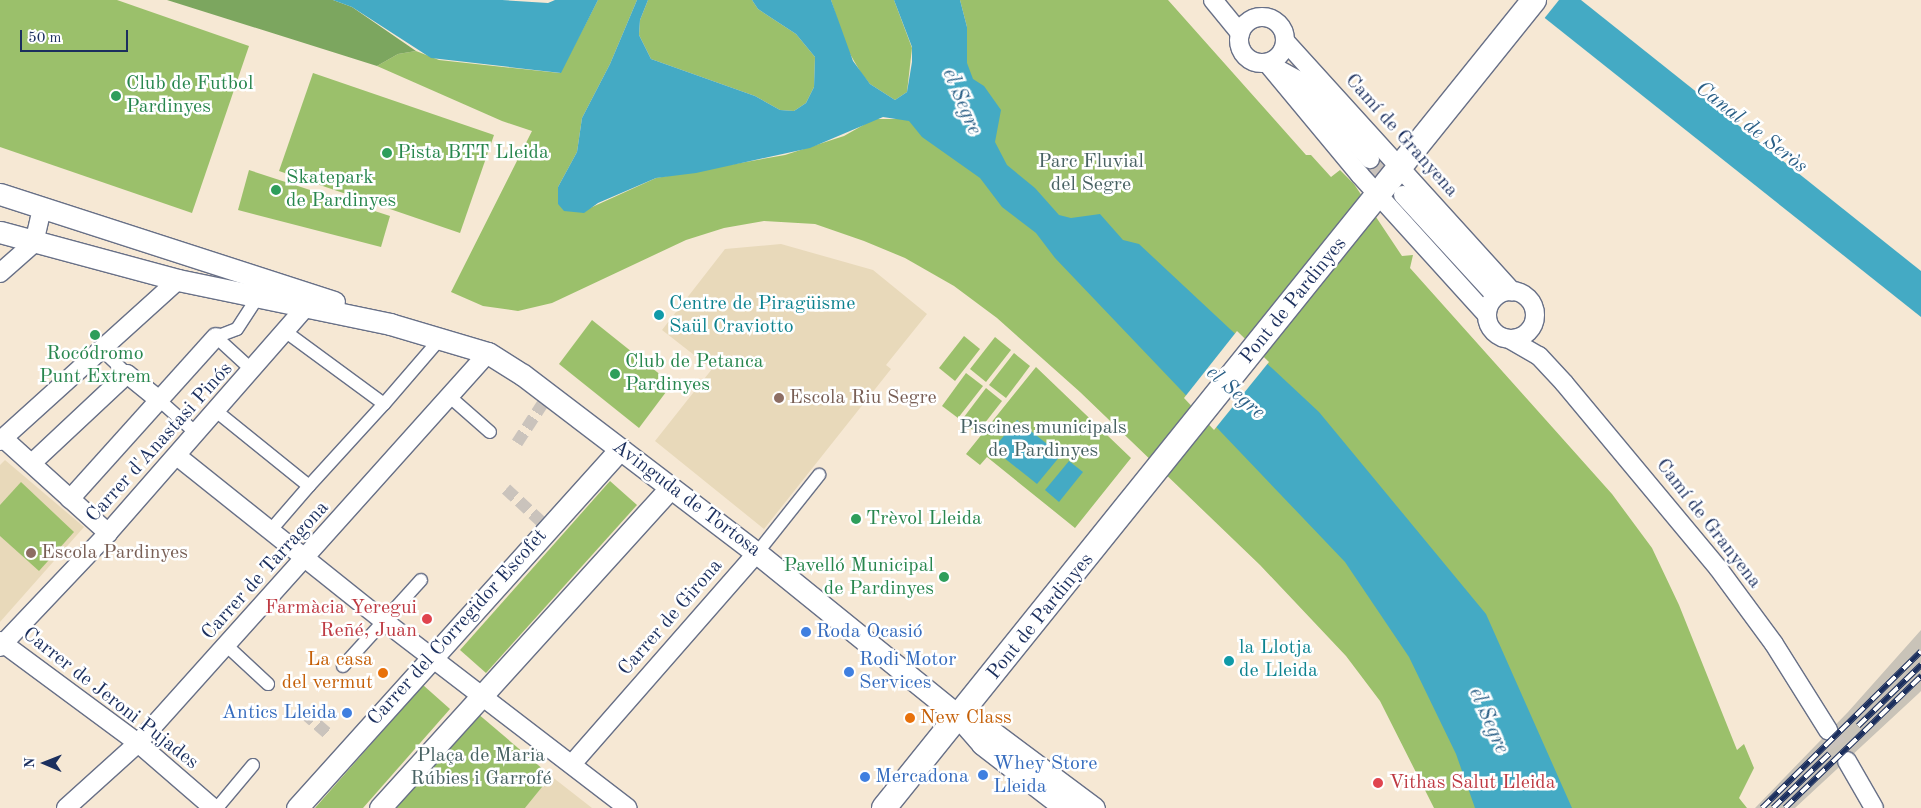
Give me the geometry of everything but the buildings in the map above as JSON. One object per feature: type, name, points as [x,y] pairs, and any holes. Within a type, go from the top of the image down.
[{"type":"main road","name":"Pont de Pardinyes","points":[[884,808],[1160,469],[1531,4]]},
{"type":"street","points":[[1217,5],[1245,27]]},
{"type":"street","points":[[1267,63],[1280,55],[1285,41],[1277,22],[1263,17],[1245,27],[1240,47],[1248,58],[1267,63],[1374,200],[1487,315],[1491,330],[1511,340],[1524,336],[1533,326]]},
{"type":"street","name":"Camí de Granyena","points":[[1285,41],[1401,168],[1504,293]]},
{"type":"street","name":"Camí de Granyena","points":[[1285,41],[1298,80]]},
{"type":"street","name":"Camí de Granyena","points":[[1267,63],[1298,80],[1370,159]]},
{"type":"street","points":[[0,194],[209,260],[310,301]]},
{"type":"street","name":"Camí de Granyena","points":[[1403,194],[1504,293]]},
{"type":"street","points":[[0,273],[34,243],[42,208]]},
{"type":"street","points":[[0,232],[34,243],[171,278],[258,297],[310,301]]},
{"type":"street","points":[[171,278],[177,264],[174,249]]},
{"type":"street","points":[[108,533],[32,463],[2,439],[101,349],[171,278],[209,260]]},
{"type":"street","points":[[1487,315],[1504,293],[1525,295],[1534,306],[1533,326],[1539,356]]},
{"type":"street","points":[[70,498],[158,399],[216,338],[237,329],[258,297]]},
{"type":"street","name":"Avinguda de Tortosa","points":[[310,301],[488,353],[523,375],[619,450],[757,552],[958,716],[982,744],[1065,808]]},
{"type":"street","name":"Carrer d'Anastasi Pinós","points":[[1,644],[108,533],[286,332],[310,301]]},
{"type":"street","points":[[286,332],[384,404]]},
{"type":"street","points":[[216,338],[252,370]]},
{"type":"street","points":[[270,531],[440,339]]},
{"type":"street","name":"Camí de Granyena","points":[[1511,340],[1539,356],[1618,444],[1718,568],[1774,644],[1828,730]]},
{"type":"street","points":[[101,349],[127,374],[196,433]]},
{"type":"street","name":"Carrer de Tarragona","points":[[66,808],[138,743],[450,398],[488,353]]},
{"type":"street","points":[[32,463],[127,374]]},
{"type":"street","points":[[450,398],[490,432]]},
{"type":"street","points":[[216,410],[308,486]]},
{"type":"street","name":"Carrer del Corregidor Escofet","points":[[297,808],[431,656],[619,450]]},
{"type":"street","points":[[177,456],[384,621],[628,808]]},
{"type":"street","name":"Carrer de Girona","points":[[572,764],[757,552],[819,475]]},
{"type":"street","points":[[380,808],[670,488]]},
{"type":"street","points":[[343,666],[421,580]]},
{"type":"street","name":"Carrer de Jeroni Pujades","points":[[1,644],[138,743],[213,808]]},
{"type":"street","points":[[227,646],[268,684]]},
{"type":"street","name":"Avinguda de Tortosa","points":[[958,716],[992,732],[1094,808]]},
{"type":"street","points":[[1847,761],[1874,808]]},
{"type":"street","points":[[217,808],[254,765]]},
{"type":"shaded area","name":"Escola Riu Segre","points":[[781,244],[873,270],[927,314],[886,365],[891,369],[764,529],[655,441],[712,369],[662,330],[725,249]]},
{"type":"shaded area","name":"Escola Pardinyes","points":[[5,460],[84,527],[0,622],[0,465]]},
{"type":"shaded area","points":[[1921,630],[1921,691],[1795,808],[1755,808],[1848,712]]},
{"type":"shaded area","points":[[551,776],[592,808],[525,808]]},
{"type":"green space","name":"Club de Futbol Pardinyes","points":[[0,0],[117,0],[249,46],[192,213],[0,147]]},
{"type":"green space","points":[[167,0],[333,0],[352,7],[416,51],[398,54],[377,66]]},
{"type":"green space","name":"Parc Fluvial del Segre","points":[[598,0],[637,0],[610,64],[582,118],[577,152],[558,187],[558,204],[590,208],[656,178],[785,155],[844,136],[874,119],[905,119],[965,53],[967,27],[960,0],[1168,0],[1306,155],[1311,155],[1331,177],[1340,170],[1354,184],[1402,256],[1413,255],[1410,268],[1612,494],[1652,548],[1679,605],[1737,750],[1744,744],[1754,768],[1739,798],[1747,808],[1434,808],[1380,701],[1346,656],[1260,565],[1080,392],[997,318],[954,286],[905,258],[864,241],[815,224],[764,221],[724,228],[686,240],[552,303],[518,311],[483,306],[451,292],[532,131],[502,121],[377,66],[398,54],[416,51],[439,60],[560,73]]},
{"type":"green space","points":[[648,0],[752,0],[758,9],[796,34],[815,57],[814,87],[806,103],[794,111],[780,110],[755,96],[651,59],[639,35],[640,20]]},
{"type":"green space","points":[[831,0],[894,0],[912,48],[907,92],[895,100],[870,84],[861,73],[846,47]]},
{"type":"green space","name":"Pista BTT Lleida","points":[[313,73],[494,135],[460,233],[279,171]]},
{"type":"green space","name":"Skatepark de Pardinyes","points":[[249,170],[390,216],[381,247],[238,210]]},
{"type":"green space","name":"Club de Petanca Pardinyes","points":[[592,320],[672,384],[639,428],[559,364]]},
{"type":"green space","points":[[964,336],[980,349],[955,381],[939,368]]},
{"type":"green space","points":[[995,337],[1011,350],[986,382],[970,369]]},
{"type":"green space","points":[[1014,353],[1030,366],[1006,398],[989,385]]},
{"type":"green space","name":"Piscines municipals de Pardinyes","points":[[1036,367],[1131,458],[1075,528],[987,457],[980,465],[966,454]]},
{"type":"green space","points":[[966,373],[983,386],[958,418],[942,406]]},
{"type":"green space","points":[[986,388],[1002,401],[977,433],[961,421]]},
{"type":"green space","points":[[610,481],[637,505],[486,673],[460,650]]},
{"type":"green space","points":[[21,482],[74,532],[39,571],[0,536],[0,505]]},
{"type":"green space","points":[[423,685],[450,709],[363,808],[315,808]]},
{"type":"green space","name":"Plaça de Maria Rúbies i Garrofé","points":[[477,713],[551,776],[525,808],[393,808]]},
{"type":"water","points":[[333,0],[502,0],[548,3],[555,0],[598,0],[561,73],[431,58],[352,7]]},
{"type":"water","name":"el Segre","points":[[637,0],[648,0],[640,20],[639,35],[651,59],[755,96],[780,110],[794,111],[806,103],[814,87],[815,57],[796,34],[758,9],[752,0],[831,0],[853,61],[870,84],[895,100],[907,92],[912,62],[912,47],[894,0],[960,0],[967,27],[967,63],[973,79],[984,86],[1001,110],[995,142],[1007,165],[1035,188],[1059,215],[1071,218],[1100,214],[1123,240],[1139,244],[1319,412],[1486,614],[1572,808],[1475,808],[1456,754],[1409,657],[1345,562],[1055,258],[1036,233],[1002,207],[980,178],[922,137],[909,121],[883,117],[810,148],[696,173],[656,178],[598,203],[584,213],[564,211],[558,204],[558,187],[577,152],[582,118],[610,64]]},
{"type":"water","points":[[1522,0],[1581,0],[1921,271],[1921,317]]},
{"type":"water","points":[[1017,420],[1061,455],[1037,484],[993,449]]},
{"type":"water","points":[[1069,461],[1083,472],[1059,502],[1045,490]]},
{"type":"pier","points":[[1519,0],[1559,0],[1543,20]]},
{"type":"pier","points":[[1237,331],[1269,362],[1214,430],[1184,398]]},
{"type":"tunnel","points":[[1370,159],[1398,189]]},
{"type":"tunnel","points":[[517,443],[549,394]]},
{"type":"tunnel","points":[[506,489],[548,528]]},
{"type":"tunnel","points":[[304,713],[330,736]]},
{"type":"tunnel","points":[[1828,730],[1847,761]]},
{"type":"railway","points":[[1762,808],[1921,651]]},
{"type":"railway","points":[[1858,726],[1921,665]]},
{"type":"railway","points":[[1785,808],[1921,676]]},
{"type":"railway","points":[[1773,808],[1829,754]]},
{"type":"place","name":"Club de Futbol Pardinyes","points":[[116,96]]},
{"type":"place","name":"Pista BTT Lleida","points":[[387,153]]},
{"type":"place","name":"Skatepark de Pardinyes","points":[[276,190]]},
{"type":"place","name":"Centre de Piragüisme Saül Craviotto","points":[[659,315]]},
{"type":"place","name":"Rocódromo Punt Extrem","points":[[95,335]]},
{"type":"place","name":"Club de Petanca Pardinyes","points":[[615,374]]},
{"type":"place","name":"Escola Riu Segre","points":[[779,398]]},
{"type":"place","name":"Trèvol Lleida","points":[[856,519]]},
{"type":"place","name":"Escola Pardinyes","points":[[31,553]]},
{"type":"place","name":"Pavelló Municipal de Pardinyes","points":[[944,577]]},
{"type":"place","name":"Farmàcia Yeregui Reñé, Juan","points":[[427,619]]},
{"type":"place","name":"Roda Ocasió","points":[[806,632]]},
{"type":"place","name":"la Llotja de Lleida","points":[[1229,661]]},
{"type":"place","name":"Rodi Motor Services","points":[[849,672]]},
{"type":"place","name":"La casa del vermut","points":[[383,673]]},
{"type":"place","name":"Antics Lleida","points":[[347,713]]},
{"type":"place","name":"New Class","points":[[910,718]]},
{"type":"place","name":"Whey Store Lleida","points":[[983,775]]},
{"type":"place","name":"Mercadona","points":[[865,777]]},
{"type":"place","name":"Vithas Salut Lleida","points":[[1378,783]]},
{"type":"water label","name":"Canal de Seròs","points":[[1751,128]]}]
